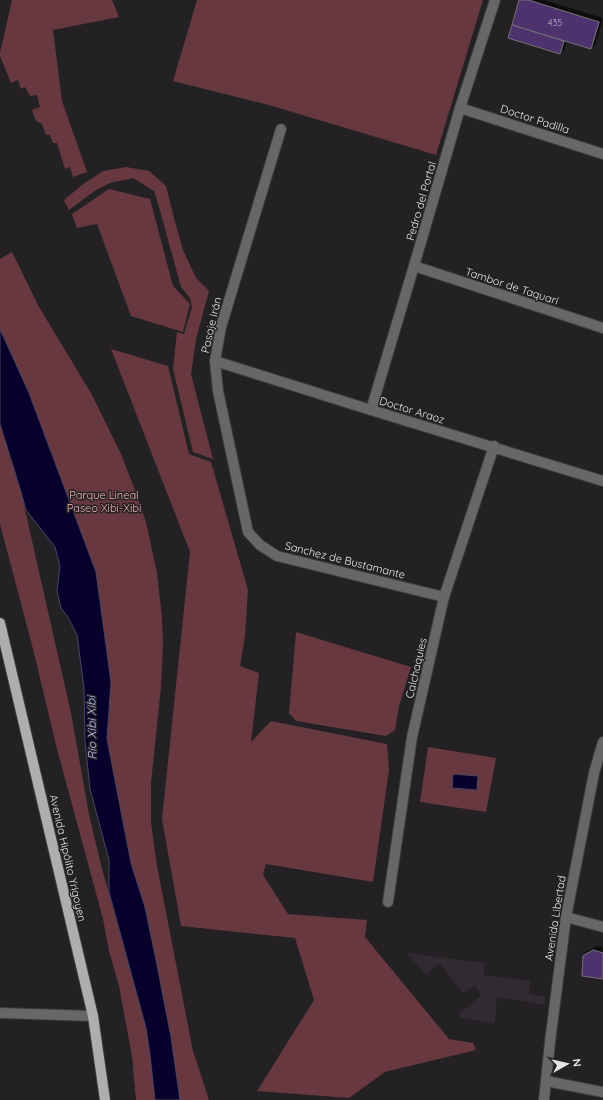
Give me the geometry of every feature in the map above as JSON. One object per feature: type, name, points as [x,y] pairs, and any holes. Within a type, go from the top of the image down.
[{"type":"main road","name":"Avenida Hipólito Yrigoyen","points":[[0,622],[93,1016],[105,1100]]},
{"type":"street","name":"Pedro del Portal","points":[[371,410],[460,108],[495,0]]},
{"type":"street","name":"Doctor Padilla","points":[[460,108],[603,154]]},
{"type":"street","name":"Pasaje Irán","points":[[248,532],[218,391],[215,361],[221,327],[280,129]]},
{"type":"street","name":"Tambor de Taquarí","points":[[414,266],[603,328]]},
{"type":"street","name":"Doctor Araoz","points":[[215,361],[371,410],[494,446],[603,481]]},
{"type":"street","name":"Calchaquies","points":[[388,902],[412,736],[444,597],[494,446]]},
{"type":"street","name":"Sanchez de Bustamante","points":[[248,532],[260,545],[278,556],[444,597]]},
{"type":"street","name":"Avenida Libertad","points":[[544,1100],[566,917],[598,774],[603,742]]},
{"type":"street","points":[[566,917],[603,927]]},
{"type":"street","points":[[0,1013],[93,1016]]},
{"type":"street","points":[[546,1081],[602,1095]]},
{"type":"shaded area","points":[[407,953],[485,963],[484,975],[530,981],[529,994],[545,996],[545,1005],[497,997],[495,1024],[461,1018],[458,1014],[481,996],[475,985],[463,993],[439,963],[426,975]]},
{"type":"green space","points":[[12,0],[112,0],[119,17],[53,30],[62,101],[87,172],[73,177],[70,167],[65,169],[57,143],[53,143],[50,135],[46,135],[42,124],[36,121],[32,110],[40,107],[37,95],[30,96],[25,87],[21,89],[18,80],[11,83],[0,53]]},
{"type":"green space","points":[[197,0],[483,0],[436,155],[269,105],[173,81]]},
{"type":"green space","points":[[126,167],[149,171],[166,186],[183,250],[196,278],[209,291],[196,339],[191,374],[213,459],[193,452],[173,369],[177,332],[184,334],[192,307],[190,298],[181,287],[154,191],[133,178],[110,183],[96,190],[69,210],[64,200],[82,185],[103,171]]},
{"type":"green space","points":[[109,189],[150,199],[173,286],[190,304],[183,332],[131,316],[97,224],[77,228],[72,214]]},
{"type":"green space","name":"Parque Lineal Paseo Xibi-Xibi","points":[[12,252],[39,307],[91,393],[121,454],[146,522],[157,573],[163,642],[161,687],[151,783],[151,822],[157,866],[193,1051],[209,1100],[180,1100],[171,1037],[156,960],[145,907],[131,863],[107,739],[111,682],[96,572],[29,393],[0,329],[0,259]]},
{"type":"green space","points":[[111,349],[168,366],[189,454],[211,462],[248,590],[245,636],[240,666],[259,673],[251,742],[271,721],[387,744],[389,770],[373,882],[266,864],[263,875],[288,914],[367,920],[365,937],[449,1039],[473,1043],[476,1050],[385,1072],[349,1098],[257,1091],[314,1000],[295,938],[181,926],[162,819],[190,552]]},
{"type":"green space","points":[[0,424],[21,492],[71,713],[89,814],[101,865],[146,1028],[155,1100],[136,1100],[132,1056],[119,986],[109,951],[103,919],[57,749],[33,649],[0,524]]},
{"type":"green space","points":[[296,632],[411,667],[399,706],[395,730],[386,736],[296,721],[289,713]]},
{"type":"green space","points":[[428,747],[496,758],[486,812],[420,802]]},
{"type":"water","name":"Río Xibi Xibi","points":[[0,329],[29,393],[96,572],[111,682],[107,739],[131,863],[145,907],[156,960],[171,1037],[180,1100],[155,1100],[146,1028],[109,892],[109,860],[90,789],[85,741],[84,688],[77,635],[69,619],[61,608],[57,591],[60,566],[55,547],[26,510],[0,424]]},
{"type":"water","points":[[453,774],[478,776],[477,790],[452,788]]},
{"type":"building","points":[[519,0],[528,0],[599,22],[591,49],[512,25]]},
{"type":"building","points":[[512,25],[564,41],[560,54],[508,38]]},
{"type":"building","points":[[593,950],[603,953],[603,979],[582,976],[583,956]]}]
